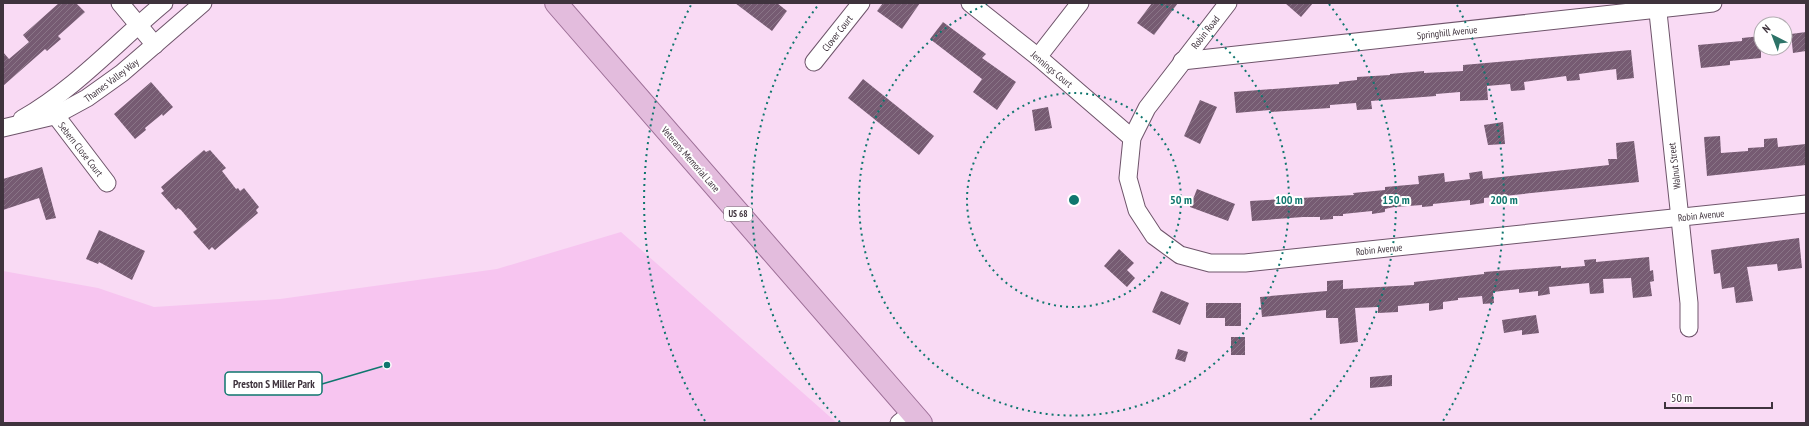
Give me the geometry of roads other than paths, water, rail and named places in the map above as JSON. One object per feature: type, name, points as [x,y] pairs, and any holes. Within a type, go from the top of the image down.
[{"type":"main road","name":"Veterans Memorial Lane","points":[[556,3],[911,420]]},
{"type":"street","points":[[120,3],[155,45]]},
{"type":"street","name":"Thames Valley Way","points":[[3,128],[36,111],[61,93],[164,3]]},
{"type":"street","name":"Thames Valley Way","points":[[3,128],[56,116],[87,98],[109,83],[202,3]]},
{"type":"street","name":"Clover Court","points":[[814,62],[861,3]]},
{"type":"street","name":"Jennings Court","points":[[970,3],[1038,57],[1132,138]]},
{"type":"street","points":[[1038,57],[1080,3]]},
{"type":"street","name":"Robin Road","points":[[1182,61],[1228,3]]},
{"type":"street","name":"Springhill Avenue","points":[[1182,61],[1657,6],[1713,3]]},
{"type":"street","name":"Walnut Street","points":[[1657,6],[1689,303],[1689,328]]},
{"type":"street","name":"Robin Avenue","points":[[1182,61],[1147,108],[1132,138],[1128,178],[1137,210],[1154,236],[1180,255],[1210,263],[1245,263],[1806,204]]},
{"type":"street","name":"Sebern Close Court","points":[[56,116],[107,183]]},
{"type":"place","name":"Preston S Miller Park","points":[[387,365]]}]
